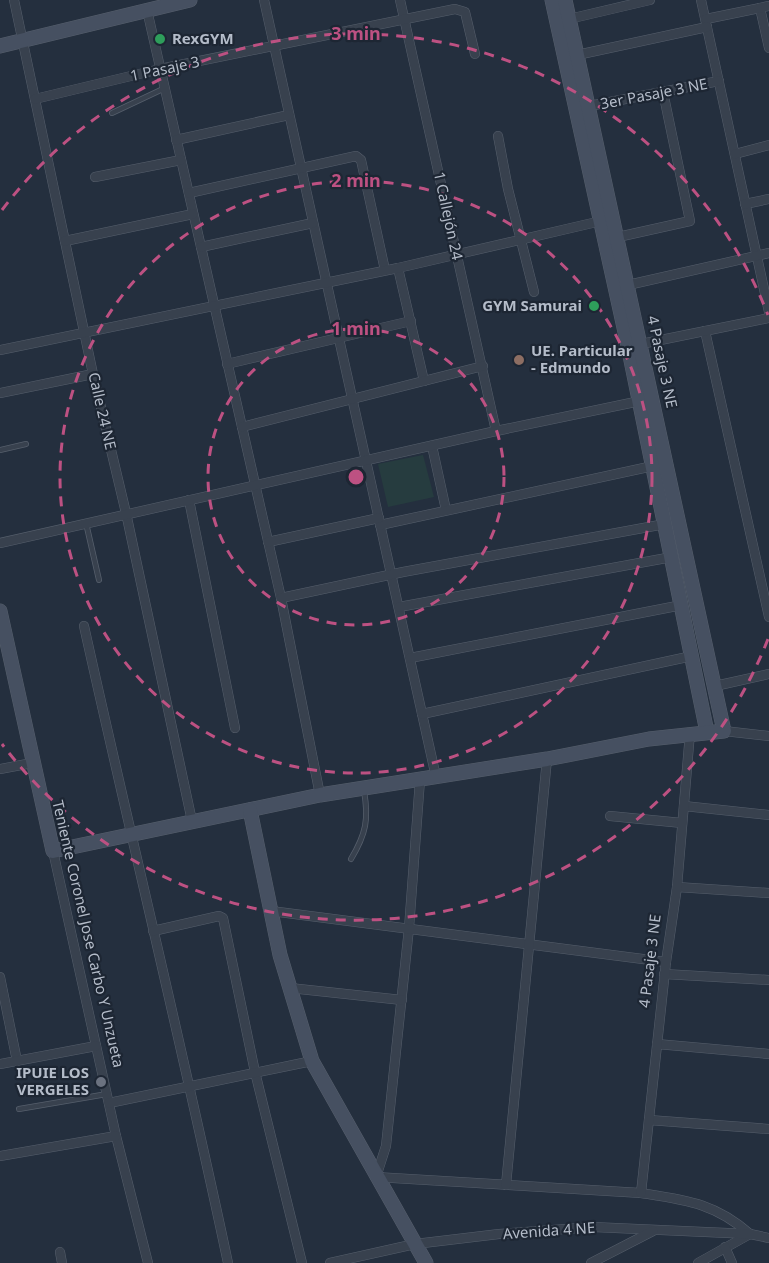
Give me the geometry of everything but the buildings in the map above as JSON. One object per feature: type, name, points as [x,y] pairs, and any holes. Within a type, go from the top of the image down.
[{"type":"street","name":"Calle 24 NE","points":[[14,0],[93,374],[126,513],[192,821]]},
{"type":"street","points":[[0,46],[147,10],[170,2],[190,0]]},
{"type":"street","points":[[264,0],[436,777]]},
{"type":"street","name":"1 Callejón 24","points":[[400,0],[496,431]]},
{"type":"street","name":"4 Pasaje 3 NE","points":[[552,0],[640,401],[706,732]]},
{"type":"street","name":"4 Pasaje 3 NE","points":[[565,0],[724,731]]},
{"type":"street","points":[[569,19],[650,0]]},
{"type":"street","points":[[701,0],[769,312]]},
{"type":"street","points":[[577,55],[765,7],[769,48]]},
{"type":"street","name":"1 Pasaje 3","points":[[35,99],[160,69],[455,9],[465,12],[475,54]]},
{"type":"street","points":[[147,10],[281,598],[320,795]]},
{"type":"street","name":"3er Pasaje 3 NE","points":[[589,106],[719,81]]},
{"type":"street","points":[[618,237],[690,220],[663,92]]},
{"type":"street","points":[[177,140],[289,115]]},
{"type":"street","points":[[498,136],[534,292]]},
{"type":"street","points":[[735,154],[769,145]]},
{"type":"street","points":[[189,193],[356,156],[361,160],[385,270]]},
{"type":"street","points":[[95,177],[181,160]]},
{"type":"street","points":[[745,204],[769,199]]},
{"type":"street","points":[[65,241],[193,214]]},
{"type":"street","points":[[0,350],[398,268],[601,221]]},
{"type":"street","points":[[201,248],[313,223]]},
{"type":"street","points":[[628,285],[769,253]]},
{"type":"street","points":[[398,268],[424,381]]},
{"type":"street","points":[[641,344],[769,318]]},
{"type":"street","points":[[227,364],[411,321]]},
{"type":"street","points":[[705,331],[769,617]]},
{"type":"street","points":[[242,427],[483,366]]},
{"type":"street","points":[[0,393],[93,374]]},
{"type":"street","points":[[0,543],[126,513],[640,401]]},
{"type":"street","points":[[432,446],[446,510]]},
{"type":"street","points":[[268,542],[446,510],[653,466]]},
{"type":"street","points":[[189,500],[235,728]]},
{"type":"street","points":[[281,598],[391,574],[665,524]]},
{"type":"street","points":[[399,607],[672,557]]},
{"type":"street","points":[[410,658],[682,605]]},
{"type":"street","name":"Teniente Coronel Jose Carbo Y Unzueta","points":[[0,611],[116,1136],[148,1263]]},
{"type":"street","points":[[84,626],[190,1086],[228,1263]]},
{"type":"street","points":[[422,714],[692,656]]},
{"type":"street","points":[[715,686],[769,674]]},
{"type":"street","points":[[53,851],[320,795],[547,759],[649,739],[724,731],[769,736]]},
{"type":"street","name":"4 Pasaje 3 NE","points":[[641,1193],[664,974],[677,887],[690,733]]},
{"type":"street","points":[[506,1185],[547,759]]},
{"type":"street","points":[[0,769],[33,763]]},
{"type":"street","points":[[376,1177],[386,1146],[409,928],[420,780]]},
{"type":"street","points":[[684,806],[769,815]]},
{"type":"street","points":[[250,810],[280,955],[312,1061],[426,1263]]},
{"type":"street","points":[[610,816],[682,823]]},
{"type":"street","points":[[677,887],[769,893]]},
{"type":"street","points":[[271,911],[666,962]]},
{"type":"street","points":[[153,931],[219,916],[223,918],[255,1072],[302,1263]]},
{"type":"street","points":[[664,974],[769,980]]},
{"type":"street","points":[[0,977],[17,1061]]},
{"type":"street","points":[[290,988],[402,1000]]},
{"type":"street","points":[[657,1044],[769,1053]]},
{"type":"street","points":[[0,1064],[96,1046]]},
{"type":"street","points":[[108,1098],[190,1086],[312,1061]]},
{"type":"street","points":[[649,1120],[769,1129]]},
{"type":"street","points":[[0,1156],[116,1136]]},
{"type":"street","points":[[376,1177],[641,1193],[683,1200],[719,1211],[733,1219],[750,1234],[698,1263]]},
{"type":"street","name":"Avenida 4 NE","points":[[330,1263],[346,1262],[415,1244],[499,1234],[593,1227],[750,1234],[769,1238]]},
{"type":"street","points":[[591,1263],[654,1230]]},
{"type":"street","points":[[725,1247],[732,1263]]},
{"type":"street","points":[[60,1252],[62,1263]]},
{"type":"lane","points":[[112,113],[165,88]]},
{"type":"lane","points":[[0,450],[26,444]]},
{"type":"lane","points":[[86,523],[99,580]]},
{"type":"lane","points":[[351,859],[362,842],[367,825],[364,788]]},
{"type":"lane","points":[[19,1109],[108,1098]]},
{"type":"green space","points":[[423,455],[434,497],[388,507],[378,464]]},
{"type":"place","name":"RexGYM","points":[[160,39]]},
{"type":"place","name":"GYM Samurai","points":[[594,306]]},
{"type":"place","name":"UE. Particular - Edmundo","points":[[519,360]]},
{"type":"place","name":"IPUIE LOS VERGELES","points":[[101,1082]]}]
